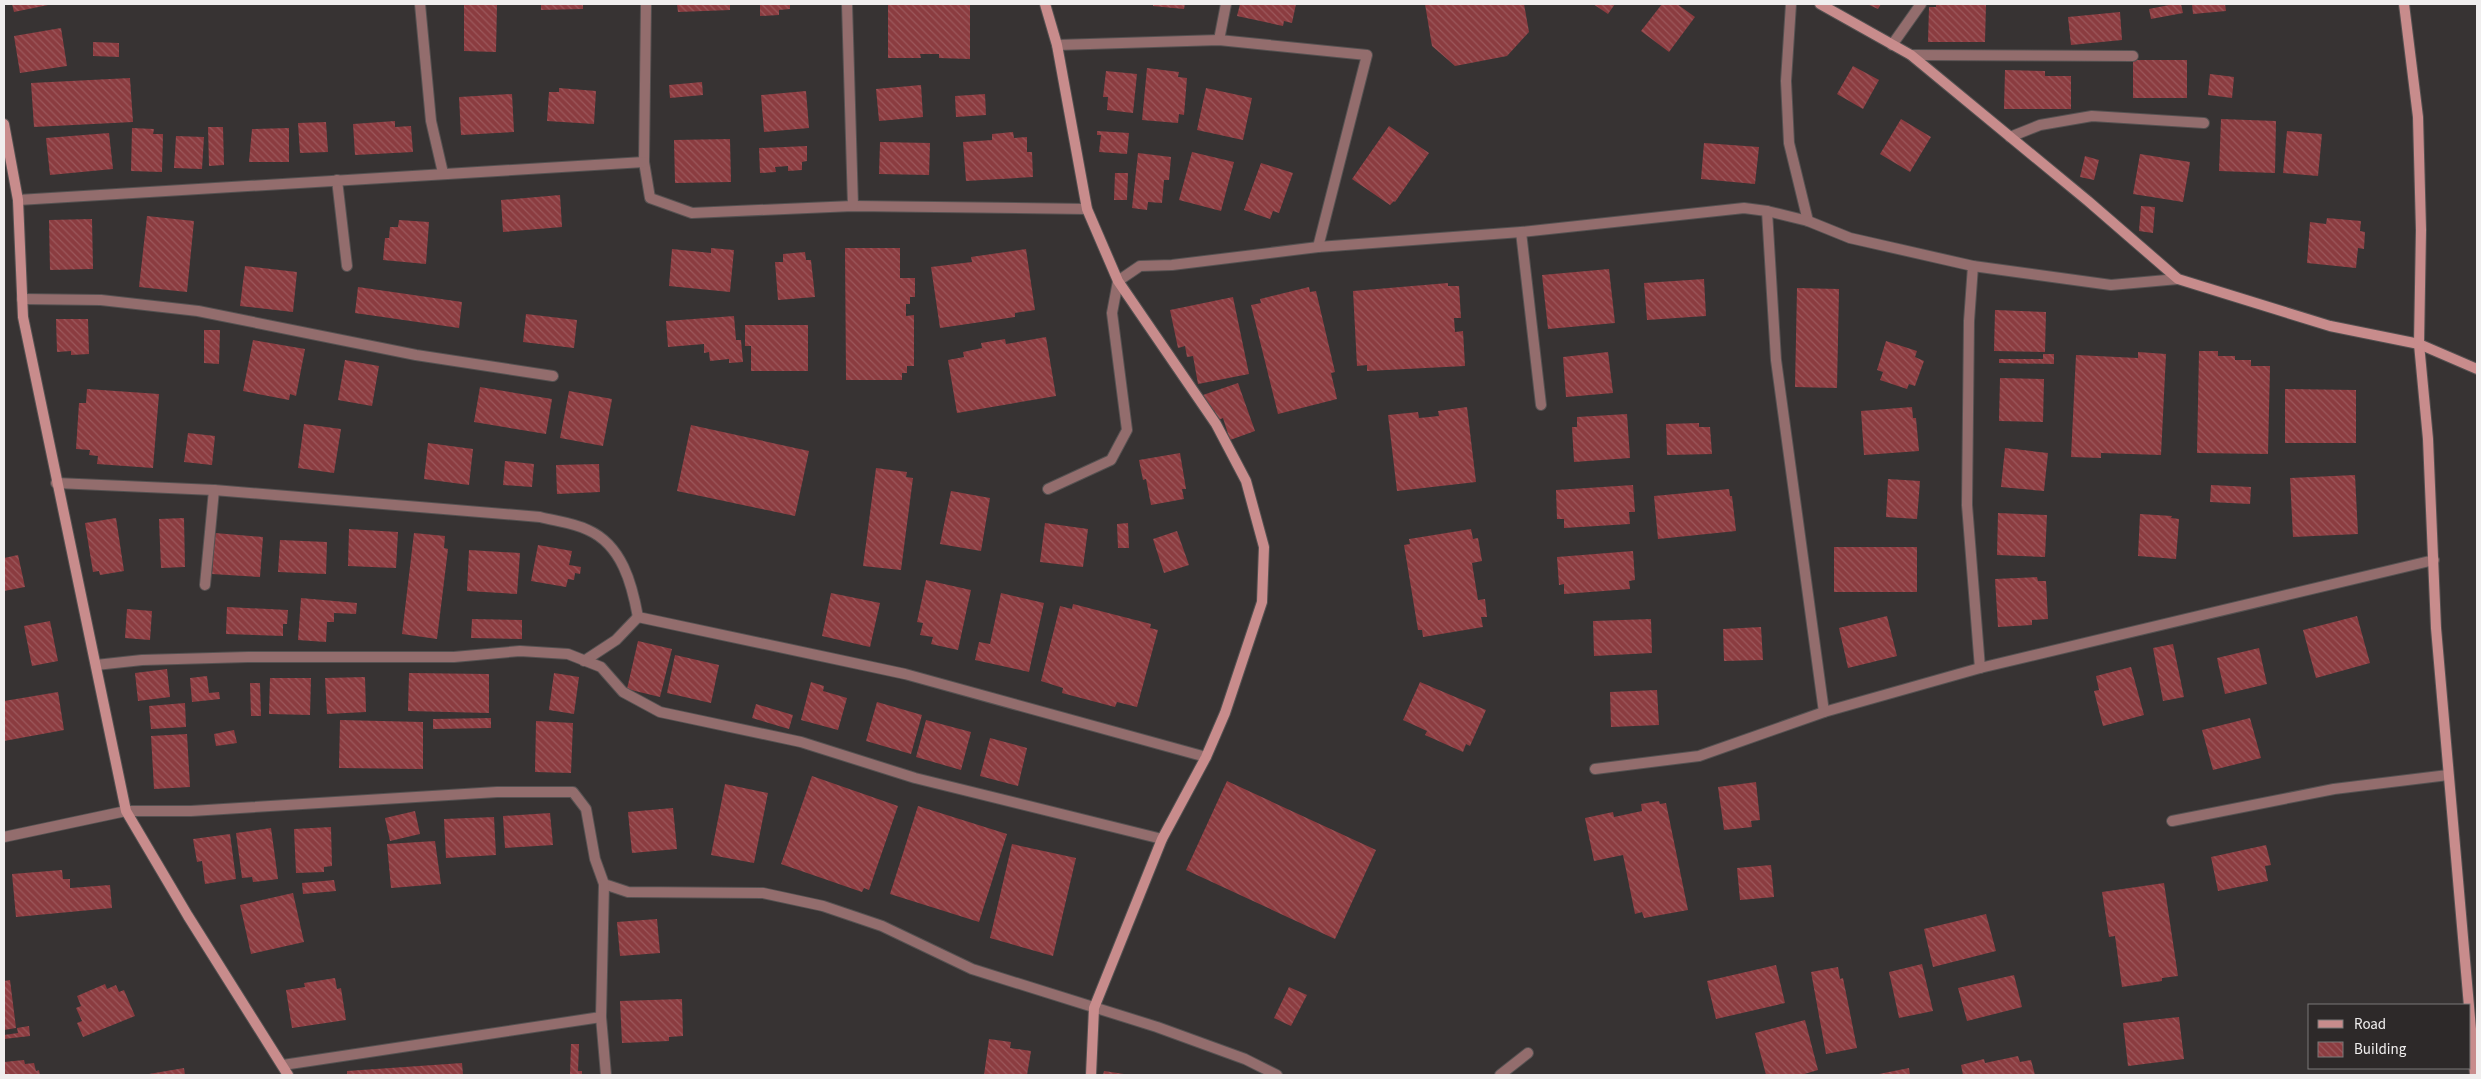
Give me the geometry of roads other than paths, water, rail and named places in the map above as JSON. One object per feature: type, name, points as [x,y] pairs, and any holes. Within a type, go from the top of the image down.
[{"type":"main road","points":[[1046,4],[1057,44],[1087,209],[1118,281],[1216,424],[1246,481],[1264,547],[1262,602],[1225,713],[1206,757],[1162,839],[1094,1008],[1091,1075]]},
{"type":"main road","points":[[1820,4],[1910,55],[2178,279],[2330,326],[2419,344],[2477,369]]},
{"type":"main road","points":[[2404,4],[2418,117],[2421,230],[2419,344],[2428,439],[2436,628],[2469,1004]]},
{"type":"main road","points":[[4,124],[18,200],[23,317],[56,483],[126,811],[188,916],[288,1075]]},
{"type":"main road","points":[[2471,1031],[2475,1075]]},
{"type":"street","points":[[420,4],[431,121],[443,174]]},
{"type":"street","points":[[646,4],[644,162],[650,198],[692,213],[854,206],[1087,209]]},
{"type":"street","points":[[847,4],[854,206]]},
{"type":"street","points":[[1219,40],[1226,4]]},
{"type":"street","points":[[1791,4],[1786,81],[1789,142],[1808,221]]},
{"type":"street","points":[[1892,45],[1921,4]]},
{"type":"street","points":[[1057,44],[1219,40],[1367,55],[1318,247]]},
{"type":"street","points":[[1910,55],[2133,56]]},
{"type":"street","points":[[2010,137],[2040,126],[2092,116],[2204,123]]},
{"type":"street","points":[[18,200],[644,162]]},
{"type":"street","points":[[336,180],[347,266]]},
{"type":"street","points":[[1048,489],[1111,460],[1127,430],[1112,313],[1118,281],[1140,266],[1172,265],[1318,247],[1521,232],[1735,208],[1767,211],[1808,221],[1850,238],[1973,266],[2111,285],[2178,279]]},
{"type":"street","points":[[1767,211],[1776,360],[1824,712]]},
{"type":"street","points":[[1521,232],[1541,405]]},
{"type":"street","points":[[1973,266],[1969,321],[1967,505],[1980,668]]},
{"type":"street","points":[[22,299],[101,300],[198,311],[416,355],[553,376]]},
{"type":"street","points":[[56,483],[214,490],[540,518],[589,530],[606,542],[623,561],[638,617]]},
{"type":"street","points":[[205,585],[214,490]]},
{"type":"street","points":[[1595,769],[1699,756],[1824,712],[1980,668],[2434,560]]},
{"type":"street","points":[[638,617],[904,674],[1206,757]]},
{"type":"street","points":[[584,661],[616,640],[638,617]]},
{"type":"street","points":[[96,665],[142,660],[248,657],[454,657],[520,651],[568,654],[601,667],[623,692],[660,712],[801,742],[915,778],[1162,839]]},
{"type":"street","points":[[2172,821],[2334,789],[2448,775]]},
{"type":"street","points":[[4,837],[126,811],[201,811],[497,792],[573,792],[586,808],[595,859],[604,884],[601,1017],[606,1075]]},
{"type":"street","points":[[604,884],[628,892],[763,893],[823,906],[882,926],[972,969],[1157,1027],[1245,1059],[1277,1075]]},
{"type":"street","points":[[283,1065],[601,1017]]},
{"type":"street","points":[[1500,1075],[1528,1053]]}]
